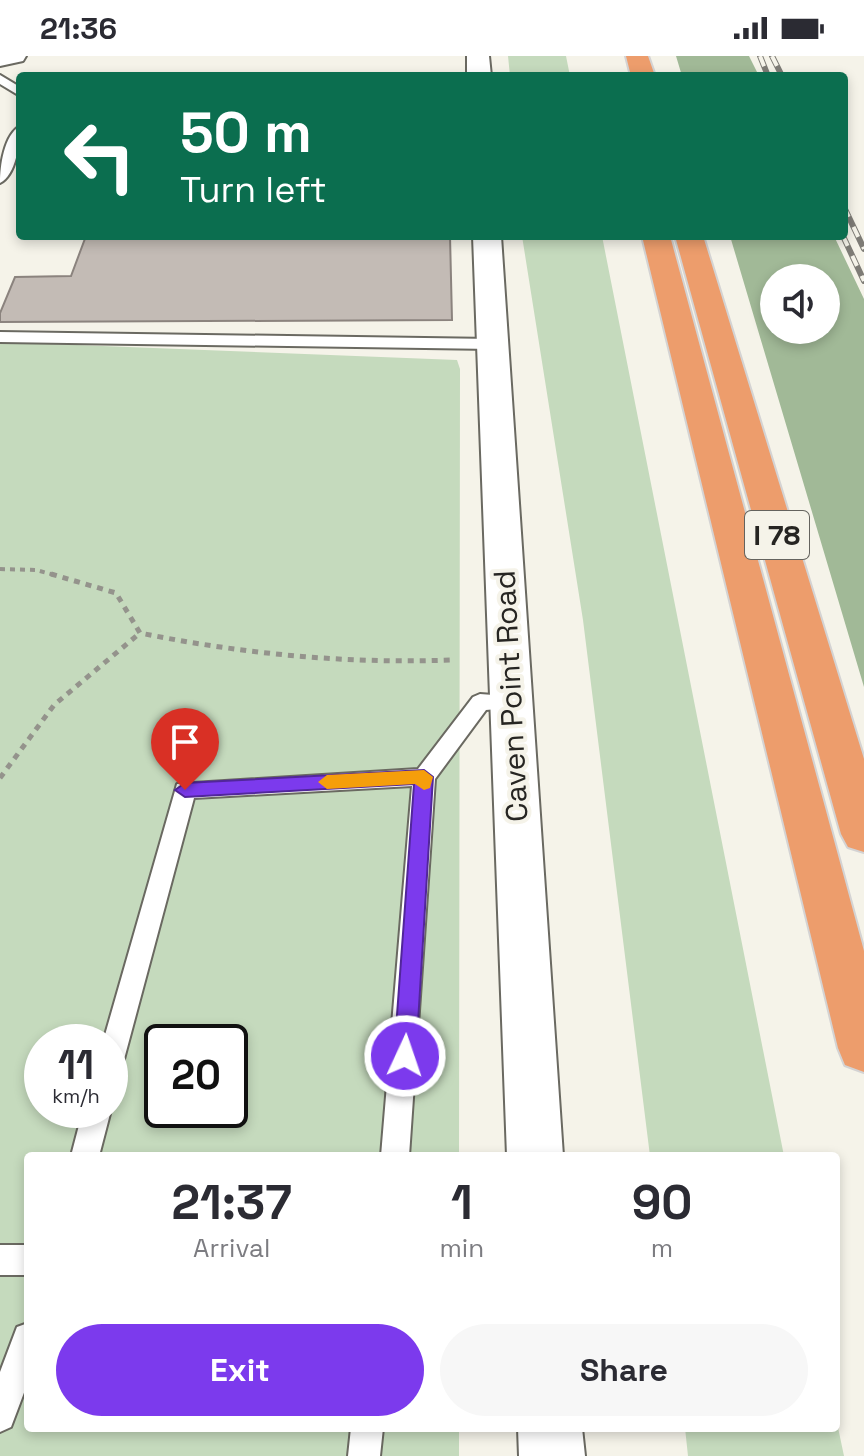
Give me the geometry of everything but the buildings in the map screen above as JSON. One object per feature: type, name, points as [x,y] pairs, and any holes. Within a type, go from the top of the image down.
[{"type":"highway","name":"I 78","points":[[657,240],[864,1048]]},
{"type":"highway","name":"I 78","points":[[690,240],[864,834]]},
{"type":"street","points":[[0,59],[15,56]]},
{"type":"street","name":"Caven Point Road","points":[[487,240],[535,1152]]},
{"type":"street","points":[[550,1432],[552,1456]]},
{"type":"lane","points":[[0,179],[16,140]]},
{"type":"lane","points":[[0,337],[493,344]]},
{"type":"lane","points":[[395,1152],[424,777],[480,702],[511,702]]},
{"type":"lane","points":[[121,1024],[185,790],[424,777]]},
{"type":"lane","points":[[86,1152],[92,1128]]},
{"type":"lane","points":[[0,1260],[24,1260]]},
{"type":"lane","points":[[0,1416],[24,1349]]},
{"type":"lane","points":[[364,1456],[367,1432]]},
{"type":"path","points":[[0,569],[36,570],[116,593],[140,633],[208,647],[382,664],[453,660]]},
{"type":"path","points":[[0,778],[54,705],[140,633]]},
{"type":"green space","points":[[508,56],[566,56],[569,72],[510,72]]},
{"type":"green space","points":[[676,56],[749,56],[757,72],[681,72]]},
{"type":"green space","points":[[523,240],[603,240],[783,1152],[650,1152],[583,620]]},
{"type":"green space","points":[[731,240],[836,240],[864,299],[864,687],[762,344],[840,344],[840,264],[760,264],[760,337]]},
{"type":"green space","points":[[0,342],[457,360],[460,369],[459,1152],[24,1152],[24,1432],[459,1432],[459,1456],[0,1456]]},
{"type":"green space","points":[[685,1432],[839,1432],[844,1456],[688,1456]]},
{"type":"railway","points":[[760,56],[766,72]]},
{"type":"railway","points":[[772,56],[780,72]]},
{"type":"railway","points":[[848,215],[864,249]]},
{"type":"railway","points":[[845,240],[864,281]]},
{"type":"slow traffic","points":[[327,782],[424,777],[424,783]]},
{"type":"route","points":[[185,790],[424,777],[405,1056]]}]
